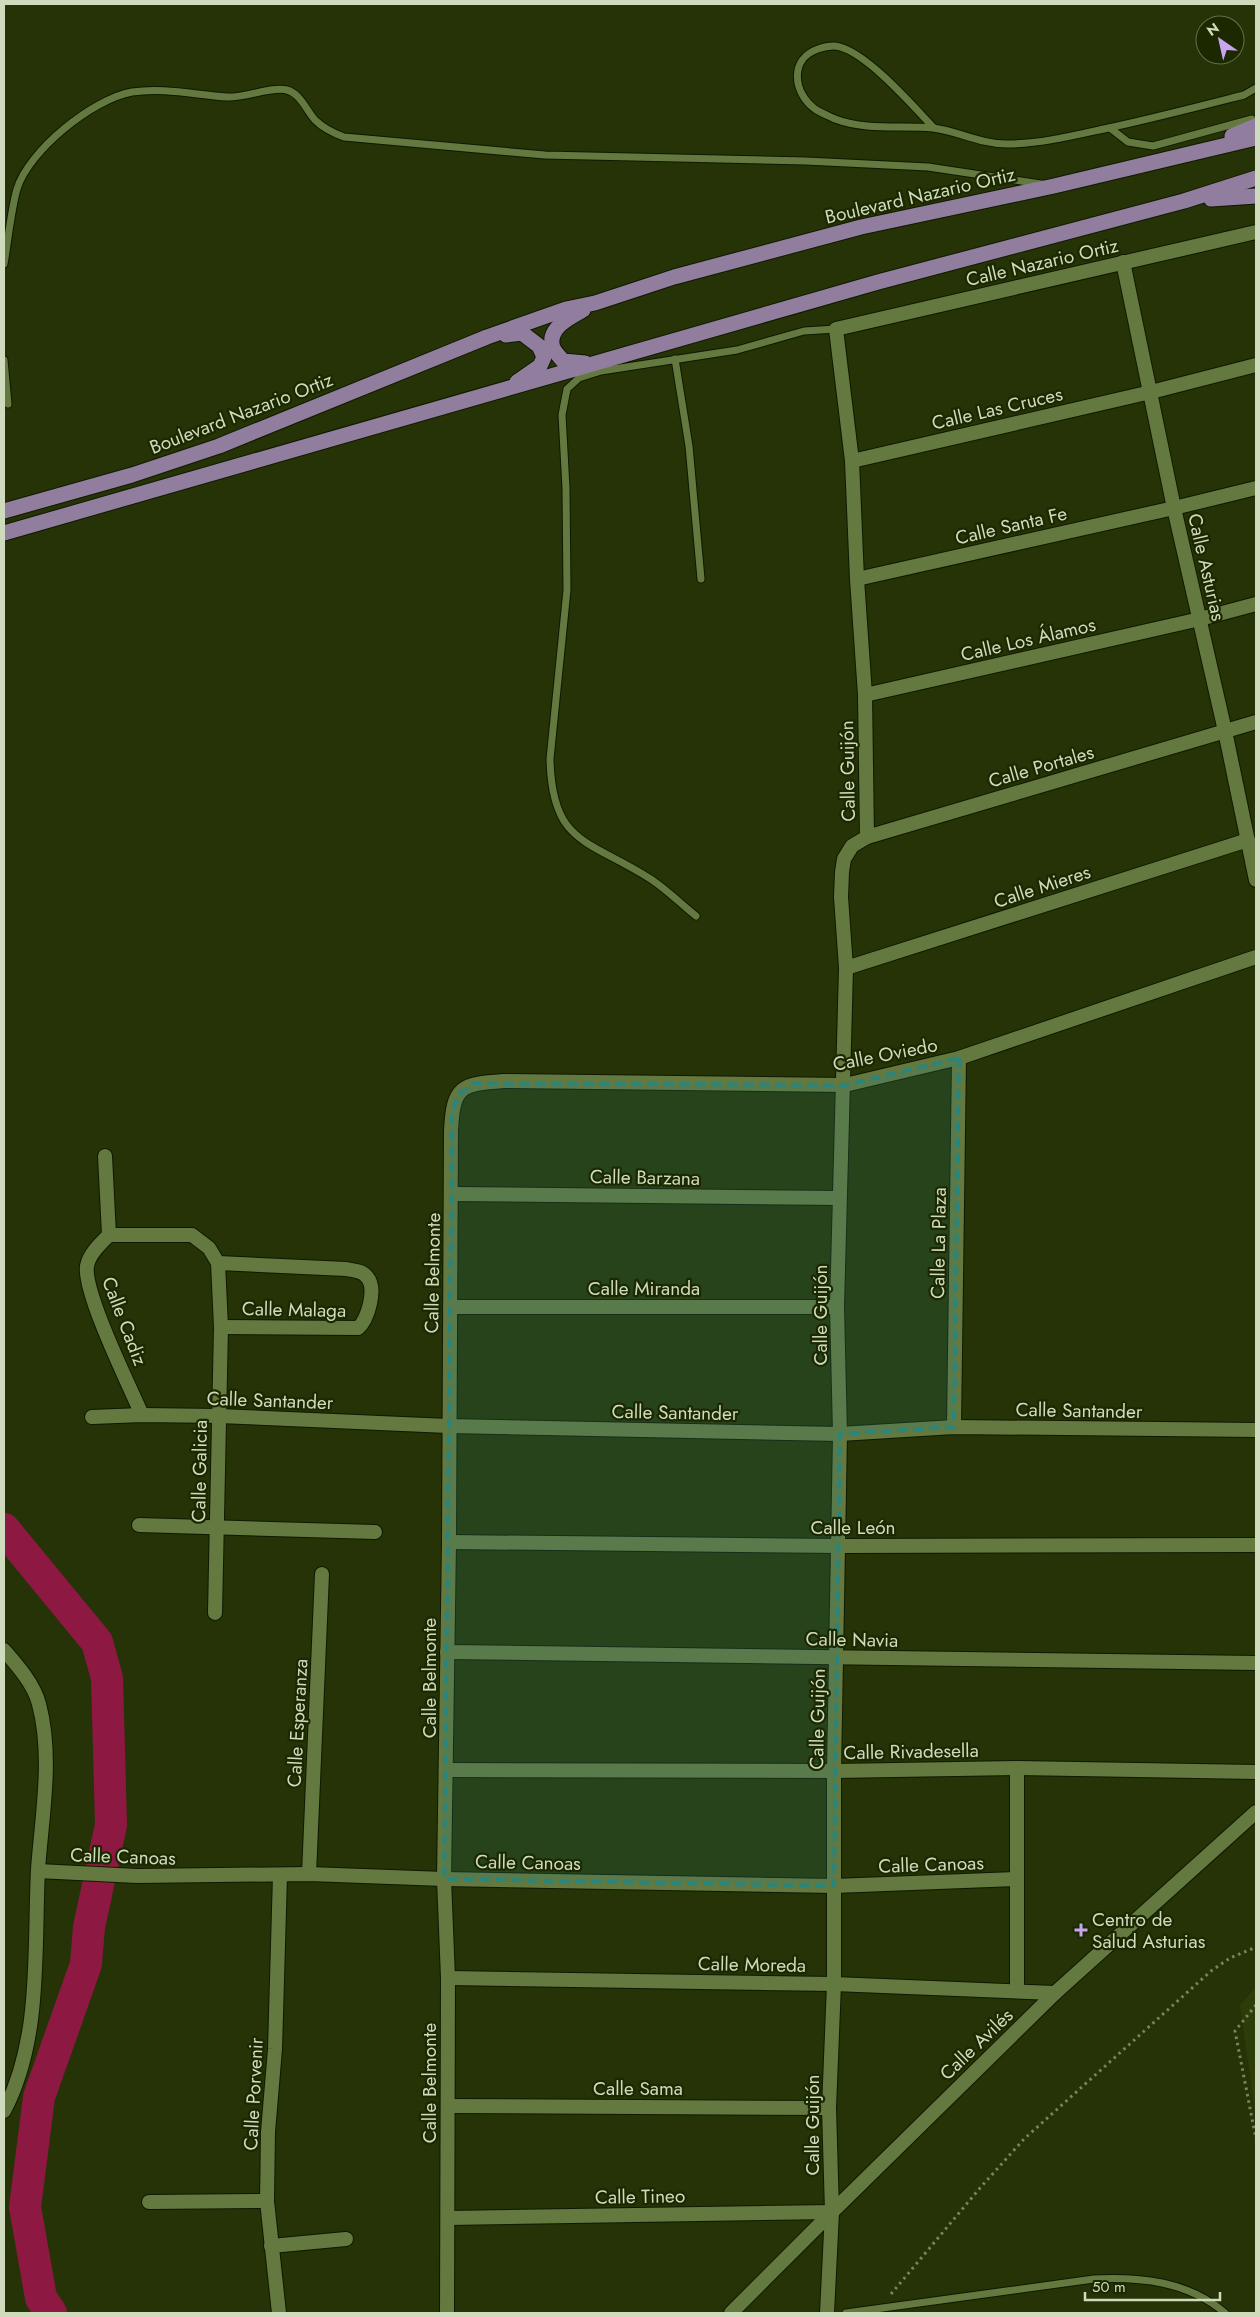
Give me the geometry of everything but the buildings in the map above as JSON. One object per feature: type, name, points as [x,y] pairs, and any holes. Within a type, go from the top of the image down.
[{"type":"main road","points":[[1185,155],[1254,123]]},
{"type":"main road","name":"Boulevard Nazario Ortiz","points":[[4,511],[132,475],[219,446],[487,337],[566,309],[595,303],[674,276],[861,227],[1054,186],[1256,138]]},
{"type":"main road","name":"Boulevard Nazario Ortiz","points":[[4,533],[878,282],[1184,201],[1256,178]]},
{"type":"main road","points":[[1184,201],[1256,196]]},
{"type":"main road","name":"Boulevard Nazario Ortiz","points":[[595,303],[558,327],[552,335],[553,347],[563,361],[584,363],[608,360]]},
{"type":"main road","name":"Boulevard Nazario Ortiz","points":[[487,337],[522,333],[539,346],[544,357],[540,366],[524,379],[496,392]]},
{"type":"street","name":"Calle Nazario Ortiz","points":[[836,329],[1256,232]]},
{"type":"street","name":"Calle Asturias","points":[[1123,262],[1174,508],[1225,731],[1256,880]]},
{"type":"street","name":"Calle Guijón","points":[[827,2313],[832,2212],[829,2108],[834,1984],[834,1771],[839,1546],[840,1434],[837,1307],[846,968],[841,897],[844,859],[852,846],[866,837],[865,695],[857,579],[852,461],[836,329]]},
{"type":"street","name":"Calle Las Cruces","points":[[852,461],[1151,392],[1256,365]]},
{"type":"street","name":"Calle Santa Fe","points":[[857,579],[1256,488]]},
{"type":"street","name":"Calle Los Álamos","points":[[865,695],[1200,619],[1256,604]]},
{"type":"street","name":"Calle Portales","points":[[866,837],[1256,722]]},
{"type":"street","name":"Calle Mieres","points":[[846,968],[1248,840]]},
{"type":"street","name":"Calle Oviedo","points":[[504,1081],[844,1085],[959,1058],[1256,957]]},
{"type":"street","name":"Calle La Plaza","points":[[954,1427],[959,1058]]},
{"type":"street","name":"Calle Belmonte","points":[[447,2313],[448,1978],[444,1879],[449,1542],[450,1131],[457,1095],[474,1083],[504,1081]]},
{"type":"street","points":[[105,1156],[109,1235],[192,1235],[209,1248],[218,1263]]},
{"type":"street","name":"Calle Barzana","points":[[451,1194],[839,1198]]},
{"type":"street","name":"Calle Cadiz","points":[[109,1235],[94,1251],[87,1266],[88,1280],[100,1316],[142,1414]]},
{"type":"street","name":"Calle Malaga","points":[[218,1263],[354,1271],[367,1276],[370,1281],[369,1311],[365,1322],[358,1328],[221,1327]]},
{"type":"street","name":"Calle Galicia","points":[[215,1613],[221,1327],[218,1263]]},
{"type":"street","name":"Calle Miranda","points":[[450,1307],[837,1307]]},
{"type":"street","name":"Calle Santander","points":[[92,1417],[142,1414],[448,1426],[840,1434],[954,1427],[1256,1430]]},
{"type":"street","points":[[139,1525],[375,1532]]},
{"type":"street","name":"Calle León","points":[[449,1542],[839,1546],[1256,1545]]},
{"type":"street","name":"Calle Esperanza","points":[[309,1874],[322,1574]]},
{"type":"street","points":[[4,1650],[17,1666],[38,1701],[44,1725],[46,1753],[38,1871],[33,2002],[20,2071],[13,2094],[4,2111]]},
{"type":"street","name":"Calle Navia","points":[[447,1652],[1256,1663]]},
{"type":"street","points":[[1017,1768],[1017,1991]]},
{"type":"street","name":"Calle Rivadesella","points":[[447,1770],[834,1771],[1017,1768],[1256,1772]]},
{"type":"street","name":"Calle Avilés","points":[[731,2313],[1056,1993],[1256,1812]]},
{"type":"street","name":"Calle Canoas","points":[[38,1871],[136,1876],[309,1874],[444,1879],[834,1886],[1016,1879]]},
{"type":"street","name":"Calle Porvenir","points":[[279,2313],[268,2202],[268,2132],[275,2048],[280,1875]]},
{"type":"street","name":"Calle Moreda","points":[[448,1978],[834,1984],[1056,1993]]},
{"type":"street","name":"Calle Sama","points":[[448,2106],[829,2108]]},
{"type":"street","points":[[149,2202],[268,2202]]},
{"type":"street","name":"Calle Tineo","points":[[448,2218],[832,2212]]},
{"type":"street","points":[[271,2246],[346,2239]]},
{"type":"lane","points":[[934,128],[908,100],[852,52],[839,47],[822,48],[807,55],[798,66],[796,78],[799,91],[815,109],[836,119],[860,125],[889,128],[934,128],[977,141],[1005,144],[1033,142],[1110,128],[1244,95],[1256,88]]},
{"type":"lane","points":[[4,264],[17,189],[36,154],[71,123],[111,98],[131,92],[151,90],[231,97],[278,89],[287,90],[298,96],[316,120],[330,132],[351,138],[545,155],[806,161],[928,167],[1054,186]]},
{"type":"lane","points":[[1110,128],[1128,142],[1152,146],[1254,123]]},
{"type":"lane","points":[[696,916],[651,879],[589,845],[570,832],[558,812],[550,787],[550,760],[567,590],[566,488],[562,415],[564,397],[567,389],[578,378],[601,371],[737,350],[804,331],[836,329]]},
{"type":"lane","points":[[675,359],[688,446],[701,579]]},
{"type":"lane","points":[[4,360],[8,404]]},
{"type":"lane","points":[[846,2313],[931,2303],[1094,2279],[1131,2278],[1165,2283],[1195,2295],[1225,2313]]},
{"type":"path","points":[[880,2308],[980,2188],[1024,2139],[1211,1971],[1230,1958],[1256,1947]]},
{"type":"path","points":[[1256,2005],[1235,2030],[1256,2139]]},
{"type":"highlighted area","points":[[959,1058],[954,1427],[840,1434],[834,1886],[444,1879],[452,1113],[457,1095],[474,1083],[845,1085]]},
{"type":"shaded area","points":[[1256,1987],[1256,2118],[1240,2005]]},
{"type":"waterway","points":[[4,1529],[97,1642],[107,1678],[111,1825],[89,1927],[86,1964],[39,2097],[25,2207],[41,2298],[51,2313]]},
{"type":"place","name":"Centro de Salud Asturias","points":[[1081,1930]]}]
